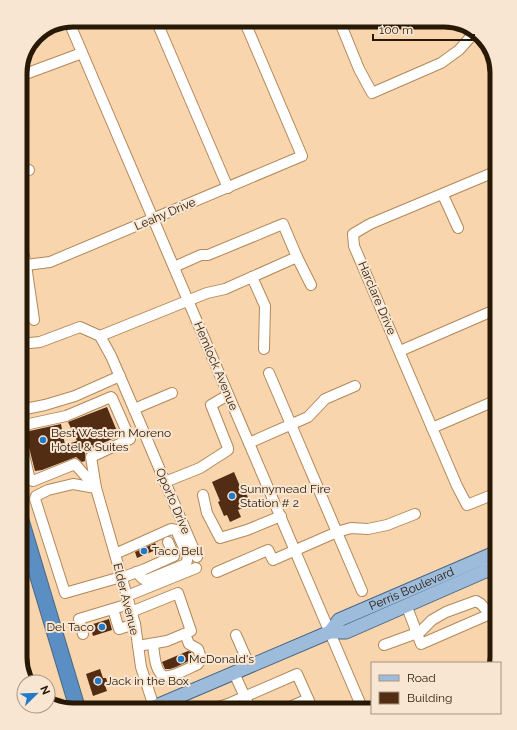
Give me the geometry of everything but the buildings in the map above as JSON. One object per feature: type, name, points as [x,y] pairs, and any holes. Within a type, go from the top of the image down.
[{"type":"highway","points":[[27,540],[76,703]]},
{"type":"main road","name":"Perris Boulevard","points":[[330,632],[339,620],[490,554]]},
{"type":"main road","name":"Perris Boulevard","points":[[166,703],[330,632],[346,632],[407,607],[490,569]]},
{"type":"street","name":"Hemlock Avenue","points":[[70,27],[296,550],[360,703]]},
{"type":"street","points":[[159,27],[228,188]]},
{"type":"street","name":"Leahy Drive","points":[[27,266],[50,262],[302,156],[247,27]]},
{"type":"street","points":[[342,27],[359,69],[372,93],[441,63],[458,50],[471,36]]},
{"type":"street","points":[[27,73],[82,53]]},
{"type":"street","name":"Harclare Drive","points":[[490,175],[370,224],[353,234],[354,246],[467,506],[490,496]]},
{"type":"street","points":[[443,195],[458,228]]},
{"type":"street","points":[[174,266],[201,255],[208,255],[283,224],[297,258],[301,262],[311,285]]},
{"type":"street","points":[[27,343],[40,342],[80,328],[100,336],[207,293],[225,289],[297,258]]},
{"type":"street","points":[[27,273],[34,320]]},
{"type":"street","points":[[252,277],[265,306],[264,349]]},
{"type":"street","points":[[400,351],[490,312]]},
{"type":"street","name":"Oporto Drive","points":[[100,336],[120,376],[197,557]]},
{"type":"street","points":[[269,373],[362,591]]},
{"type":"street","points":[[27,409],[75,396],[120,376]]},
{"type":"street","points":[[249,443],[308,417],[325,398],[355,386]]},
{"type":"street","points":[[134,408],[172,393]]},
{"type":"street","points":[[165,482],[200,468],[228,450],[211,405],[228,395]]},
{"type":"street","name":"Elder Avenue","points":[[27,424],[66,416],[111,397],[112,398],[130,439],[92,456],[96,488],[135,624],[141,667],[150,703]]},
{"type":"street","points":[[432,428],[490,403]]},
{"type":"street","points":[[27,468],[30,480],[33,481],[75,464],[96,488]]},
{"type":"street","points":[[96,488],[73,484],[48,490],[36,496],[35,499],[65,593],[136,572],[174,556],[168,542]]},
{"type":"street","points":[[203,495],[207,513],[220,538],[247,530],[281,516]]},
{"type":"street","points":[[217,572],[268,550],[273,560],[337,532],[351,528],[368,529],[387,525],[415,514]]},
{"type":"street","points":[[115,554],[171,529],[175,529],[188,557],[186,564],[147,580],[143,579],[136,572]]},
{"type":"street","points":[[129,604],[196,568]]},
{"type":"street","points":[[83,634],[79,619],[129,604],[178,593],[190,631],[167,641],[138,646]]},
{"type":"street","points":[[384,645],[417,634],[432,620],[446,612],[476,601],[490,610]]},
{"type":"street","points":[[407,607],[421,644],[490,614]]},
{"type":"street","points":[[113,609],[119,629],[135,624]]},
{"type":"street","points":[[153,644],[155,661],[160,673],[164,676],[170,677],[198,664],[201,661],[198,649],[189,644],[185,634]]},
{"type":"street","points":[[236,635],[250,667]]},
{"type":"street","points":[[234,673],[248,703]]},
{"type":"street","points":[[235,703],[245,697],[297,674],[310,703]]},
{"type":"street","points":[[299,703],[308,699]]},
{"type":"place","name":"Best Western Moreno Hotel & Suites","points":[[43,440]]},
{"type":"place","name":"Sunnymead Fire Station # 2","points":[[232,496]]},
{"type":"place","name":"Taco Bell","points":[[144,551]]},
{"type":"place","name":"Del Taco","points":[[102,627]]},
{"type":"place","name":"McDonald's","points":[[181,659]]},
{"type":"place","name":"Jack in the Box","points":[[98,681]]}]
